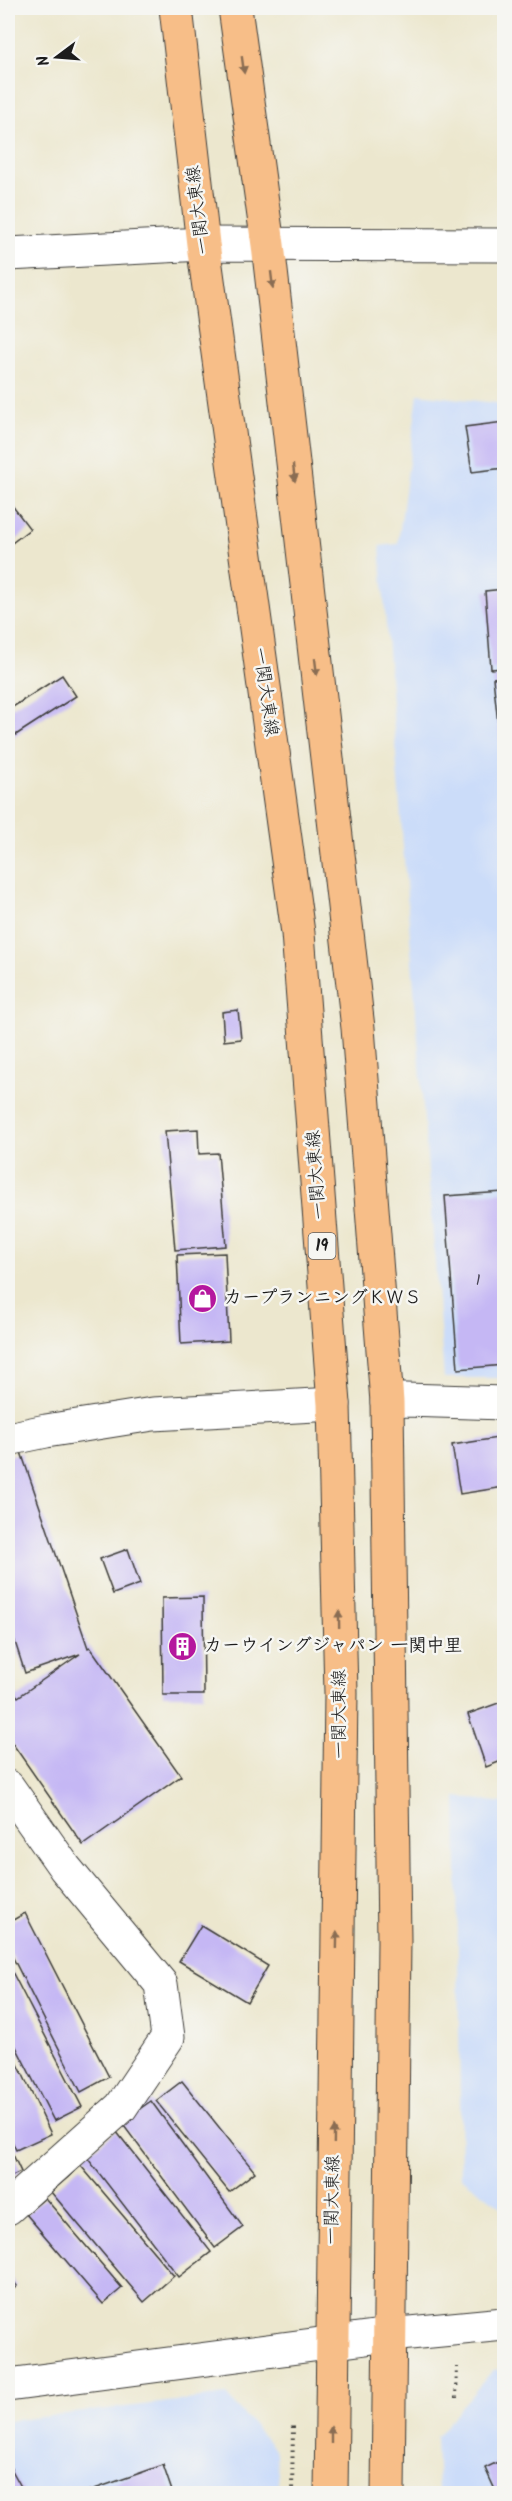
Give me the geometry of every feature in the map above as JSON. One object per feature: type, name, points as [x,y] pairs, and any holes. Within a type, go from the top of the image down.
[{"type":"main road","name":"一関大東線","points":[[176,8],[203,244],[298,933],[334,1404],[341,1693],[331,2343],[331,2493]]},
{"type":"main road","points":[[235,8],[268,245],[358,1028],[387,1402],[394,1941],[388,2493]]},
{"type":"street","points":[[8,254],[203,244],[504,245]]},
{"type":"street","points":[[387,1402],[405,1400],[504,1403]]},
{"type":"street","points":[[8,1439],[153,1413],[334,1404]]},
{"type":"street","points":[[8,1787],[65,1868],[161,1984],[168,2037],[121,2107],[8,2208]]},
{"type":"street","points":[[8,2385],[389,2335],[504,2324]]},
{"type":"path","points":[[456,2398],[457,2367]]},
{"type":"path","points":[[292,2493],[293,2425]]},
{"type":"shaded area","points":[[418,394],[504,404],[504,1378],[444,1378],[380,546],[398,544]]},
{"type":"shaded area","points":[[456,1797],[504,1803],[504,2209],[461,2177]]},
{"type":"shaded area","points":[[504,2369],[504,2493],[438,2493],[436,2437],[493,2370]]},
{"type":"shaded area","points":[[227,2395],[276,2451],[278,2493],[8,2493],[8,2421]]},
{"type":"building","points":[[504,422],[504,468],[472,472],[465,427]]},
{"type":"building","points":[[8,500],[30,529],[8,546]]},
{"type":"building","points":[[504,589],[504,668],[491,669],[485,591]]},
{"type":"building","points":[[62,675],[76,696],[8,740],[8,710]]},
{"type":"building","points":[[504,677],[504,769],[503,769],[493,678]]},
{"type":"building","points":[[238,1010],[241,1039],[224,1041],[222,1012]]},
{"type":"building","points":[[198,1129],[199,1154],[218,1153],[226,1246],[175,1250],[165,1131]]},
{"type":"building","points":[[504,1192],[504,1365],[458,1369],[445,1196]]},
{"type":"building","name":"カープランニングＫＷＳ","points":[[225,1253],[229,1341],[181,1344],[177,1255]]},
{"type":"building","points":[[504,1437],[504,1487],[460,1494],[452,1445]]},
{"type":"building","points":[[21,1452],[88,1648],[90,1647],[181,1776],[83,1845],[8,1737],[8,1689],[10,1687],[18,1697],[80,1654],[25,1673],[8,1620],[8,1457]]},
{"type":"building","points":[[128,1549],[140,1584],[113,1594],[100,1559]]},
{"type":"building","name":"カーウイングジャパン 一関中里","points":[[203,1597],[204,1695],[163,1695],[162,1598]]},
{"type":"building","points":[[504,1701],[504,1760],[486,1767],[468,1714]]},
{"type":"building","points":[[25,1913],[109,2077],[81,2092],[8,1948],[8,1923]]},
{"type":"building","points":[[201,1925],[268,1966],[247,2002],[179,1961]]},
{"type":"building","points":[[8,1964],[82,2107],[54,2121],[8,2031]]},
{"type":"building","points":[[8,2043],[51,2134],[16,2150],[8,2132]]},
{"type":"building","points":[[182,2081],[255,2172],[229,2192],[156,2101]]},
{"type":"building","points":[[151,2101],[243,2227],[215,2248],[121,2122]]},
{"type":"building","points":[[116,2131],[211,2252],[179,2277],[85,2155]]},
{"type":"building","points":[[8,2144],[21,2172],[8,2178]]},
{"type":"building","points":[[81,2166],[174,2276],[144,2302],[51,2192]]},
{"type":"building","points":[[45,2198],[122,2288],[103,2304],[26,2214]]},
{"type":"building","points":[[8,2274],[17,2286],[8,2294]]},
{"type":"building","points":[[504,2459],[504,2494],[497,2494],[485,2468]]},
{"type":"building","points":[[8,2463],[25,2494],[8,2494]]},
{"type":"building","points":[[163,2465],[173,2494],[83,2494],[83,2493]]},
{"type":"place","name":"カープランニングＫＷＳ","points":[[203,1298]]},
{"type":"place","name":"カーウイングジャパン 一関中里","points":[[183,1646]]}]
